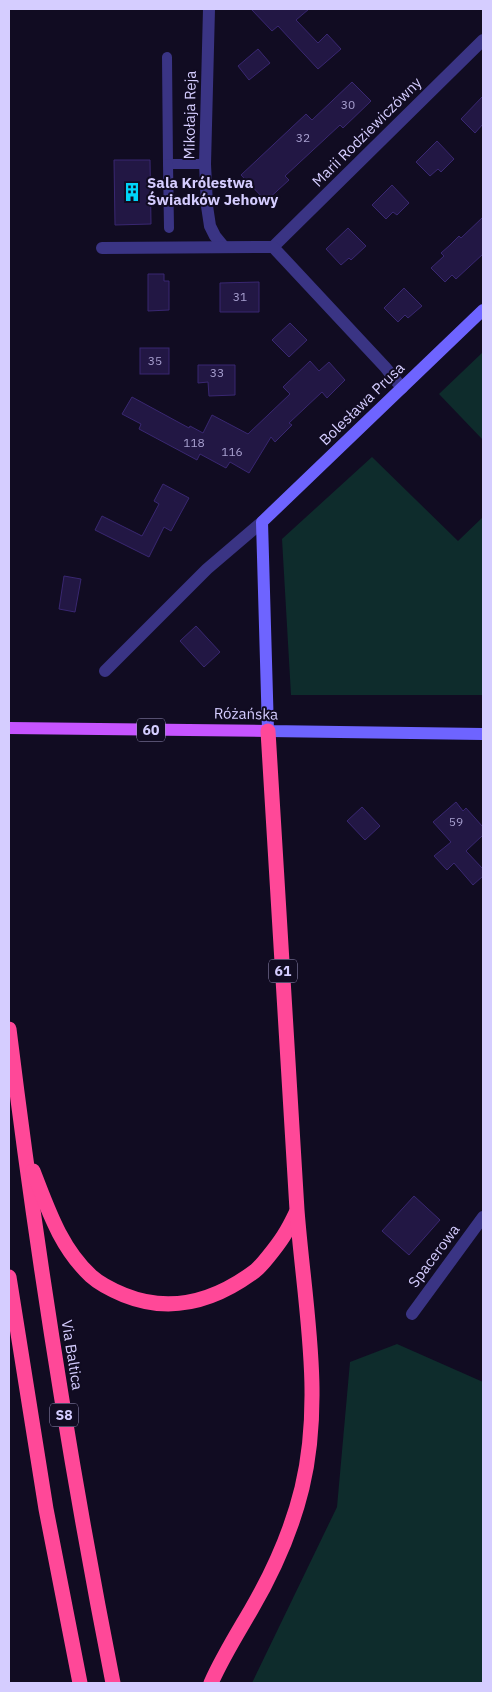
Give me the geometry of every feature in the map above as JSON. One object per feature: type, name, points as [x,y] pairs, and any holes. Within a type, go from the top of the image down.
[{"type":"highway","name":"61","points":[[23,1144],[55,1227],[67,1247],[92,1277],[107,1288],[138,1300],[163,1305],[201,1300],[228,1287],[256,1270],[286,1236],[297,1212],[268,731]]},
{"type":"highway","name":"Via Baltica","points":[[9,1029],[23,1144],[65,1423],[113,1683]]},
{"type":"highway","points":[[211,1683],[253,1607],[275,1562],[302,1490],[312,1427],[312,1370],[297,1212]]},
{"type":"highway","name":"S8","points":[[9,1277],[46,1509],[80,1683]]},
{"type":"main road","name":"Różańska","points":[[9,728],[268,731]]},
{"type":"street","name":"Mikołaja Reja","points":[[209,9],[205,164],[208,218],[215,236],[224,247]]},
{"type":"street","name":"Marii Rodziewiczówny","points":[[273,247],[483,40]]},
{"type":"street","points":[[102,248],[273,247],[385,367],[402,388]]},
{"type":"street","name":"Bolesława Prusa","points":[[105,671],[207,569],[262,522],[483,310]]},
{"type":"street","points":[[262,522],[268,731]]},
{"type":"street","name":"Różańska","points":[[268,731],[483,734]]},
{"type":"street","name":"Spacerowa","points":[[412,1314],[483,1217]]},
{"type":"lane","points":[[167,57],[169,228]]},
{"type":"lane","points":[[168,164],[205,164]]},
{"type":"green space","points":[[483,352],[483,440],[439,394]]},
{"type":"green space","points":[[372,457],[458,541],[483,517],[483,695],[291,695],[282,539]]},
{"type":"green space","points":[[397,1344],[483,1382],[483,1683],[252,1683],[337,1507],[350,1362]]},
{"type":"building","points":[[251,9],[309,9],[296,20],[318,43],[327,34],[341,49],[318,69],[278,26],[272,31]]},
{"type":"building","points":[[258,49],[270,63],[249,80],[238,66]]},
{"type":"building","points":[[352,82],[371,101],[343,128],[340,125],[285,176],[289,180],[266,201],[241,175],[306,114],[312,120]]},
{"type":"building","points":[[483,96],[483,124],[475,133],[461,119]]},
{"type":"building","points":[[437,141],[454,159],[441,172],[438,169],[430,176],[416,162]]},
{"type":"building","name":"Sala Królestwa Świadków Jehowy","points":[[114,160],[150,160],[151,224],[115,225]]},
{"type":"building","points":[[392,185],[409,203],[397,215],[393,212],[386,219],[372,205]]},
{"type":"building","points":[[483,217],[483,254],[456,279],[452,275],[445,282],[431,268],[444,256],[441,253],[459,236],[461,238]]},
{"type":"building","points":[[348,228],[366,246],[351,260],[349,258],[341,265],[326,249]]},
{"type":"building","points":[[148,274],[164,274],[164,281],[169,281],[169,310],[148,311]]},
{"type":"building","points":[[259,282],[259,312],[220,312],[220,283]]},
{"type":"building","points":[[404,288],[422,306],[408,318],[405,315],[398,322],[384,308]]},
{"type":"building","points":[[290,323],[307,340],[289,357],[272,340]]},
{"type":"building","points":[[140,348],[169,348],[169,374],[140,374]]},
{"type":"building","points":[[310,361],[319,371],[329,362],[345,380],[327,398],[322,392],[289,423],[292,425],[275,442],[271,437],[249,473],[230,462],[226,468],[200,454],[197,460],[139,429],[141,424],[122,414],[132,397],[189,428],[190,426],[203,433],[212,415],[248,434],[290,394],[283,387]]},
{"type":"building","points":[[198,365],[235,365],[235,395],[209,396],[208,382],[198,383]]},
{"type":"building","points":[[163,484],[189,498],[171,531],[164,527],[149,557],[95,530],[102,516],[142,536],[159,504],[154,501]]},
{"type":"building","points":[[64,576],[81,579],[75,612],[59,609]]},
{"type":"building","points":[[196,626],[220,652],[204,667],[180,641]]},
{"type":"building","points":[[456,802],[463,811],[466,808],[483,827],[483,835],[466,851],[483,869],[483,876],[473,885],[454,863],[447,870],[434,856],[451,842],[433,822]]},
{"type":"building","points":[[362,807],[380,826],[365,840],[347,821]]},
{"type":"building","points":[[414,1196],[440,1220],[409,1255],[382,1231]]},
{"type":"place","name":"Sala Królestwa Świadków Jehowy","points":[[132,192]]}]
